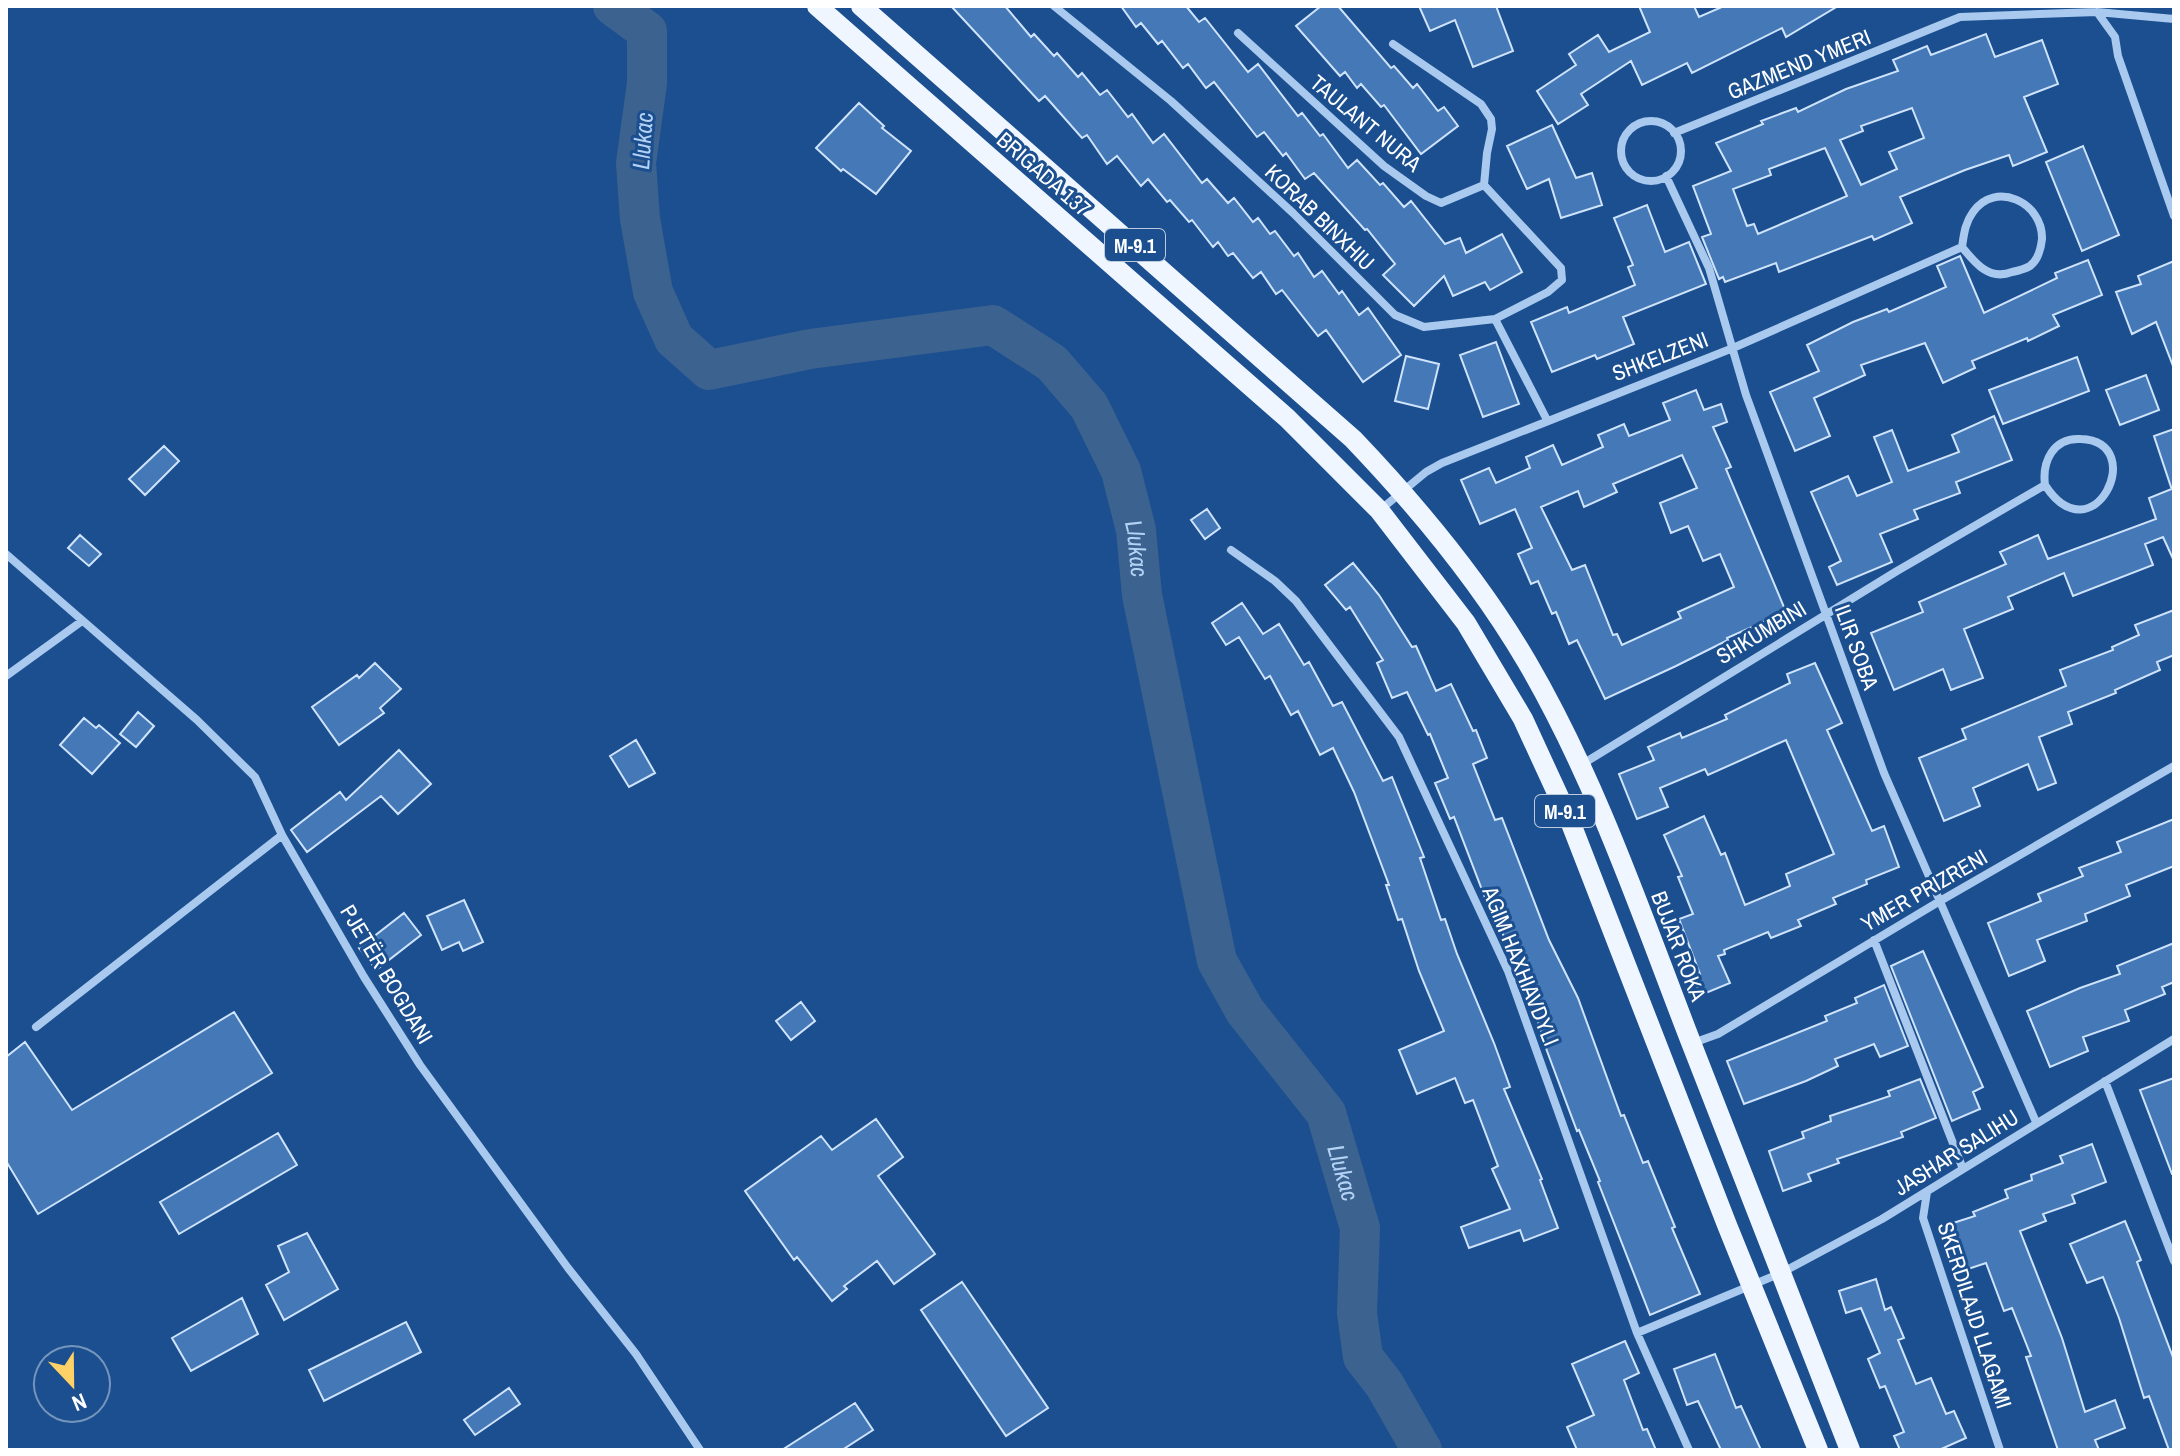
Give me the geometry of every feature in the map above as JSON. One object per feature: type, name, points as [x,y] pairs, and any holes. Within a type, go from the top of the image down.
[{"type":"main road","name":"BRIGADA 137","points":[[817,6],[1287,418],[1379,510]]},
{"type":"main road","name":"BRIGADA 137","points":[[861,6],[1316,404],[1402,491]]},
{"type":"main road","name":"BUJAR ROKA","points":[[1402,491],[1494,611],[1533,673],[1580,765],[1850,1450]]},
{"type":"main road","name":"M-9.1","points":[[1379,510],[1466,623],[1523,719],[1548,769],[1818,1450]]},
{"type":"street","name":"KORAB BINXHIU","points":[[1054,6],[1171,101],[1293,213],[1395,315],[1424,327],[1495,319]]},
{"type":"street","points":[[2097,12],[2115,37],[2118,56],[2174,216]]},
{"type":"street","name":"GAZMEND YMERI","points":[[1674,133],[1960,17],[2097,12],[2174,19]]},
{"type":"street","name":"TAULANT NURA","points":[[1238,33],[1384,166],[1426,196],[1441,203],[1484,185]]},
{"type":"street","points":[[1393,44],[1481,104],[1491,119],[1492,129],[1484,185],[1561,268],[1562,280],[1548,292],[1495,319],[1547,420]]},
{"type":"street","points":[[1644,122],[1662,124],[1674,133],[1680,146],[1680,158],[1675,169],[1666,176],[1648,181],[1637,177],[1625,165],[1621,147],[1629,131],[1644,122]]},
{"type":"street","name":"ILIR SOBA","points":[[1666,176],[1709,268],[1746,395],[1884,773],[2036,1122]]},
{"type":"street","points":[[2004,197],[2021,200],[2034,210],[2042,227],[2041,249],[2031,266],[2002,276],[1979,268],[1962,247],[1965,227],[1974,209],[1989,199],[2004,197]]},
{"type":"street","name":"SHKELZENI","points":[[1379,510],[1442,463],[1733,348],[1962,247]]},
{"type":"street","points":[[2081,438],[2094,442],[2105,450],[2112,462],[2114,475],[2111,488],[2093,506],[2066,506],[2054,498],[2045,485],[2043,472],[2047,458],[2055,447],[2068,440],[2081,438]]},
{"type":"street","name":"SHKUMBINI","points":[[1580,765],[1826,614],[2045,485]]},
{"type":"street","name":"AGIM HAXHIAVDYLI","points":[[1231,550],[1275,581],[1296,601],[1399,737],[1508,971],[1637,1333],[1689,1450]]},
{"type":"street","name":"PJETËR BOGDANI","points":[[6,554],[197,720],[255,777],[282,835],[364,977],[420,1065],[568,1268],[636,1354],[700,1450]]},
{"type":"street","points":[[6,676],[82,621]]},
{"type":"street","name":"YMER PRIZRENI","points":[[1691,1043],[1718,1034],[2174,766]]},
{"type":"street","points":[[36,1027],[282,835]]},
{"type":"street","points":[[1874,940],[1963,1169]]},
{"type":"street","name":"JASHAR SALIHU","points":[[1752,1286],[1882,1219],[2174,1039]]},
{"type":"street","points":[[2105,1081],[2174,1261]]},
{"type":"street","name":"SKERDILAJD LLAGAMI","points":[[1927,1191],[1923,1218],[2000,1450]]},
{"type":"street","points":[[1637,1333],[1752,1286]]},
{"type":"building","points":[[951,6],[1005,6],[1031,37],[1034,34],[1054,56],[1057,53],[1078,77],[1082,73],[1100,95],[1107,90],[1128,117],[1132,114],[1153,143],[1164,134],[1202,183],[1207,179],[1228,203],[1234,198],[1253,222],[1258,218],[1270,234],[1275,231],[1294,256],[1298,253],[1314,277],[1322,271],[1339,294],[1342,291],[1359,315],[1368,308],[1401,355],[1363,382],[1326,330],[1318,336],[1282,290],[1276,294],[1261,272],[1253,278],[1233,253],[1228,256],[1218,242],[1213,247],[1192,220],[1189,222],[1170,200],[1167,202],[1148,179],[1141,186],[1117,156],[1107,164],[1087,135],[1082,138],[1045,96],[1039,101]]},
{"type":"building","points":[[1121,6],[1186,6],[1199,22],[1205,18],[1248,72],[1258,64],[1298,116],[1302,113],[1320,136],[1323,134],[1348,168],[1357,160],[1404,207],[1411,201],[1445,244],[1460,238],[1466,253],[1502,234],[1522,272],[1490,290],[1485,282],[1453,296],[1444,276],[1414,306],[1383,275],[1395,264],[1314,173],[1305,179],[1286,153],[1283,156],[1264,132],[1257,137],[1214,82],[1206,88],[1188,64],[1183,68],[1162,41],[1158,44],[1141,23],[1136,27]]},
{"type":"building","points":[[1321,6],[1338,6],[1391,68],[1394,66],[1413,88],[1417,84],[1438,111],[1444,107],[1458,126],[1421,154],[1384,105],[1381,107],[1361,84],[1357,88],[1345,72],[1340,76],[1296,26]]},
{"type":"building","points":[[1419,6],[1496,6],[1513,51],[1473,67],[1455,20],[1430,31]]},
{"type":"building","points":[[1639,6],[1694,6],[1699,17],[1724,6],[1838,6],[1786,37],[1782,28],[1692,73],[1687,63],[1642,85],[1631,61],[1581,94],[1588,105],[1558,124],[1537,91],[1576,65],[1569,54],[1598,35],[1609,52],[1650,32]]},
{"type":"building","points":[[1986,34],[1995,57],[2042,40],[2058,84],[2024,97],[2047,152],[2013,166],[2009,155],[1900,197],[1912,223],[1874,240],[1872,236],[1779,272],[1776,263],[1725,282],[1723,277],[1719,279],[1702,237],[1711,234],[1693,186],[1731,171],[1716,143],[1763,124],[1761,121],[1796,108],[1798,112],[1846,89],[1898,71],[1893,60],[1927,46],[1931,55]],"holes":[[[1912,108],[1924,138],[1889,152],[1897,169],[1861,185],[1840,140],[1863,131],[1861,126]],[[1825,148],[1847,196],[1758,234],[1754,224],[1747,226],[1733,189],[1771,175],[1769,169]]]},
{"type":"building","points":[[859,103],[884,126],[882,128],[911,151],[876,194],[843,169],[841,171],[816,148]]},
{"type":"building","points":[[1552,125],[1576,178],[1592,173],[1602,205],[1561,218],[1549,179],[1527,189],[1507,146]]},
{"type":"building","points":[[2083,146],[2119,235],[2082,251],[2046,162]]},
{"type":"building","points":[[1647,205],[1665,252],[1689,242],[1706,284],[1623,317],[1634,344],[1552,372],[1531,322],[1567,307],[1569,313],[1635,285],[1628,267],[1633,265],[1614,218]]},
{"type":"building","points":[[1960,256],[1984,313],[2057,278],[2055,273],[2088,260],[2102,295],[2053,315],[2059,326],[1972,361],[1975,368],[1943,383],[1925,343],[1861,365],[1865,375],[1814,398],[1830,436],[1795,451],[1770,392],[1819,371],[1807,345],[1853,322],[1887,309],[1889,312],[1946,287],[1937,266]]},
{"type":"building","points":[[2174,261],[2173,366],[2156,322],[2132,334],[2116,292],[2141,284],[2138,276]]},
{"type":"building","points":[[1496,342],[1519,404],[1483,417],[1460,355]]},
{"type":"building","points":[[1406,356],[1439,364],[1428,409],[1395,401]]},
{"type":"building","points":[[2077,357],[2089,391],[2003,424],[1989,390]]},
{"type":"building","points":[[2146,375],[2159,410],[2120,425],[2106,390]]},
{"type":"building","points":[[1696,390],[1704,410],[1721,404],[1727,422],[1713,427],[1731,467],[1726,469],[1786,612],[1605,699],[1577,640],[1569,644],[1556,612],[1552,614],[1538,581],[1531,584],[1518,554],[1532,548],[1515,509],[1480,524],[1461,480],[1489,468],[1496,483],[1530,468],[1526,457],[1553,445],[1562,465],[1603,447],[1598,435],[1624,424],[1629,436],[1670,420],[1663,403]],"holes":[[[1682,455],[1697,488],[1660,503],[1671,533],[1688,526],[1703,561],[1720,554],[1734,587],[1678,612],[1681,618],[1622,645],[1617,634],[1613,635],[1585,565],[1572,570],[1541,507],[1578,491],[1584,507],[1617,492],[1613,484]]]},
{"type":"building","points":[[1994,416],[2012,460],[1956,482],[1960,493],[1914,510],[1918,519],[1880,534],[1892,562],[1837,585],[1829,567],[1841,561],[1811,492],[1848,476],[1857,496],[1892,482],[1874,437],[1892,430],[1908,471],[1959,452],[1952,435]]},
{"type":"building","points":[[2174,429],[2174,487],[2171,487],[2154,436]]},
{"type":"building","points":[[164,446],[179,461],[145,495],[129,479]]},
{"type":"building","points":[[2174,488],[2174,561],[2163,537],[2145,544],[2153,565],[2073,596],[2064,573],[2008,597],[2013,609],[1964,629],[1983,678],[1951,690],[1943,669],[1894,690],[1871,633],[1923,612],[1919,602],[2006,564],[2000,552],[2038,535],[2048,559],[2156,519],[2149,498]]},
{"type":"building","points":[[1207,509],[1220,528],[1205,539],[1191,520]]},
{"type":"building","points":[[80,535],[101,554],[89,566],[68,548]]},
{"type":"building","points":[[1353,563],[1379,595],[1412,647],[1416,646],[1436,691],[1451,684],[1473,731],[1476,730],[1487,758],[1473,764],[1495,820],[1502,818],[1549,940],[1578,998],[1621,1116],[1624,1115],[1643,1163],[1648,1161],[1700,1294],[1650,1315],[1547,1051],[1535,1012],[1539,1010],[1508,948],[1493,907],[1489,908],[1454,817],[1450,819],[1435,783],[1448,778],[1430,734],[1407,692],[1392,698],[1377,663],[1383,660],[1350,607],[1346,610],[1325,585]]},
{"type":"building","points":[[1242,603],[1263,634],[1279,624],[1304,665],[1309,662],[1333,706],[1342,702],[1383,781],[1392,777],[1424,857],[1420,858],[1441,920],[1445,919],[1494,1043],[1510,1087],[1504,1089],[1542,1179],[1558,1228],[1524,1241],[1520,1230],[1469,1248],[1461,1227],[1510,1209],[1492,1169],[1498,1166],[1473,1100],[1465,1103],[1455,1078],[1417,1094],[1399,1050],[1444,1031],[1402,919],[1398,920],[1386,885],[1389,885],[1354,792],[1333,748],[1320,755],[1298,711],[1291,715],[1270,676],[1265,679],[1239,637],[1226,645],[1212,623]]},
{"type":"building","points":[[2174,610],[2174,655],[2157,662],[2160,670],[2115,690],[2116,693],[2068,712],[2072,724],[2039,737],[2056,783],[2038,790],[2028,764],[1973,788],[1980,806],[1944,821],[1919,758],[1966,739],[1962,729],[2066,686],[2060,670],[2113,650],[2112,647],[2139,635],[2135,625]]},
{"type":"building","points":[[375,663],[401,689],[380,708],[384,713],[339,745],[312,707],[357,675],[359,678]]},
{"type":"building","points":[[1815,663],[1842,723],[1827,730],[1872,831],[1884,826],[1899,867],[1833,898],[1836,904],[1798,920],[1801,926],[1771,938],[1768,932],[1724,950],[1725,954],[1718,956],[1730,983],[1701,995],[1693,977],[1700,974],[1679,919],[1693,914],[1678,877],[1682,876],[1664,835],[1704,816],[1721,855],[1725,853],[1745,905],[1790,886],[1786,874],[1834,854],[1786,740],[1708,775],[1705,769],[1660,788],[1668,807],[1637,819],[1619,774],[1654,760],[1648,747],[1680,733],[1682,738],[1727,719],[1725,715],[1790,683],[1787,674]]},
{"type":"building","points":[[138,712],[154,726],[136,747],[120,734]]},
{"type":"building","points":[[84,718],[96,728],[99,725],[120,743],[92,774],[60,745]]},
{"type":"building","points":[[636,740],[655,773],[629,787],[610,756]]},
{"type":"building","points":[[399,750],[431,784],[398,814],[381,796],[307,852],[291,830],[340,792],[346,800]]},
{"type":"building","points":[[2174,819],[2174,866],[2126,885],[2130,896],[2085,914],[2087,921],[2037,940],[2045,961],[2009,976],[1988,923],[2041,901],[2038,894],[2083,876],[2079,868],[2121,852],[2117,842]]},
{"type":"building","points":[[464,900],[483,942],[463,951],[459,942],[442,950],[427,916]]},
{"type":"building","points":[[404,913],[421,935],[376,970],[359,948]]},
{"type":"building","points":[[2174,943],[2174,982],[2162,987],[2165,994],[2125,1010],[2129,1021],[2083,1037],[2088,1051],[2050,1067],[2027,1011],[2120,974],[2117,966]]},
{"type":"building","points":[[1923,951],[1983,1087],[1973,1092],[1980,1109],[1952,1121],[1891,966]]},
{"type":"building","points":[[1884,985],[1908,1046],[1880,1057],[1874,1044],[1835,1059],[1838,1066],[1806,1081],[1744,1104],[1727,1061],[1827,1021],[1825,1016],[1857,1003],[1855,998]]},
{"type":"building","points":[[801,1002],[815,1021],[791,1040],[776,1021]]},
{"type":"building","points":[[234,1012],[272,1073],[38,1214],[6,1161],[6,1057],[25,1042],[72,1110]]},
{"type":"building","points":[[2174,1078],[2174,1174],[2172,1174],[2140,1090]]},
{"type":"building","points":[[1920,1079],[1936,1118],[1901,1132],[1903,1137],[1837,1159],[1839,1163],[1808,1174],[1811,1181],[1783,1191],[1769,1151],[1804,1138],[1802,1132],[1831,1121],[1830,1116],[1890,1096],[1888,1091]]},
{"type":"building","points":[[876,1119],[903,1157],[878,1176],[935,1254],[894,1284],[877,1261],[844,1286],[847,1289],[832,1301],[797,1257],[794,1260],[745,1191],[821,1136],[832,1150]]},
{"type":"building","points":[[278,1133],[297,1165],[179,1234],[160,1202]]},
{"type":"building","points":[[2092,1144],[2106,1182],[2072,1195],[2075,1203],[2043,1214],[2046,1221],[2020,1231],[2062,1338],[2085,1412],[2115,1400],[2125,1428],[2095,1440],[2099,1450],[2058,1450],[2026,1357],[2031,1356],[2012,1308],[2004,1311],[1986,1263],[1962,1271],[1947,1225],[1975,1216],[1973,1212],[2008,1198],[2005,1190],[2032,1180],[2031,1175],[2063,1163],[2060,1156]]},
{"type":"building","points":[[2125,1221],[2174,1360],[2174,1450],[2169,1450],[2149,1396],[2144,1398],[2103,1277],[2087,1283],[2070,1244]]},
{"type":"building","points":[[307,1233],[338,1289],[284,1320],[266,1285],[289,1272],[278,1246]]},
{"type":"building","points":[[1876,1279],[1885,1310],[1891,1307],[1904,1338],[1898,1340],[1916,1384],[1931,1378],[1946,1414],[1954,1411],[1966,1438],[1939,1450],[1900,1450],[1894,1436],[1904,1432],[1885,1386],[1880,1388],[1868,1359],[1880,1353],[1861,1308],[1846,1313],[1839,1291]]},
{"type":"building","points":[[962,1282],[1048,1408],[1006,1436],[921,1310]]},
{"type":"building","points":[[242,1298],[258,1334],[191,1371],[172,1338]]},
{"type":"building","points":[[406,1322],[421,1352],[324,1401],[309,1370]]},
{"type":"building","points":[[1625,1341],[1639,1373],[1624,1380],[1643,1430],[1647,1429],[1656,1450],[1577,1450],[1567,1427],[1594,1415],[1572,1364]]},
{"type":"building","points":[[1715,1354],[1736,1408],[1741,1406],[1761,1450],[1721,1450],[1698,1401],[1687,1405],[1674,1369]]},
{"type":"building","points":[[509,1388],[520,1404],[475,1435],[464,1420]]},
{"type":"building","points":[[855,1403],[873,1430],[842,1450],[782,1450]]},
{"type":"waterway","name":"Llukac","points":[[613,6],[647,31],[647,83],[636,163],[640,219],[653,292],[674,339],[709,370],[810,349],[993,325],[1052,363],[1089,406],[1121,471],[1136,530],[1142,595],[1217,961],[1245,1011],[1326,1113],[1360,1228],[1357,1313],[1363,1357],[1384,1384],[1422,1450]]}]
